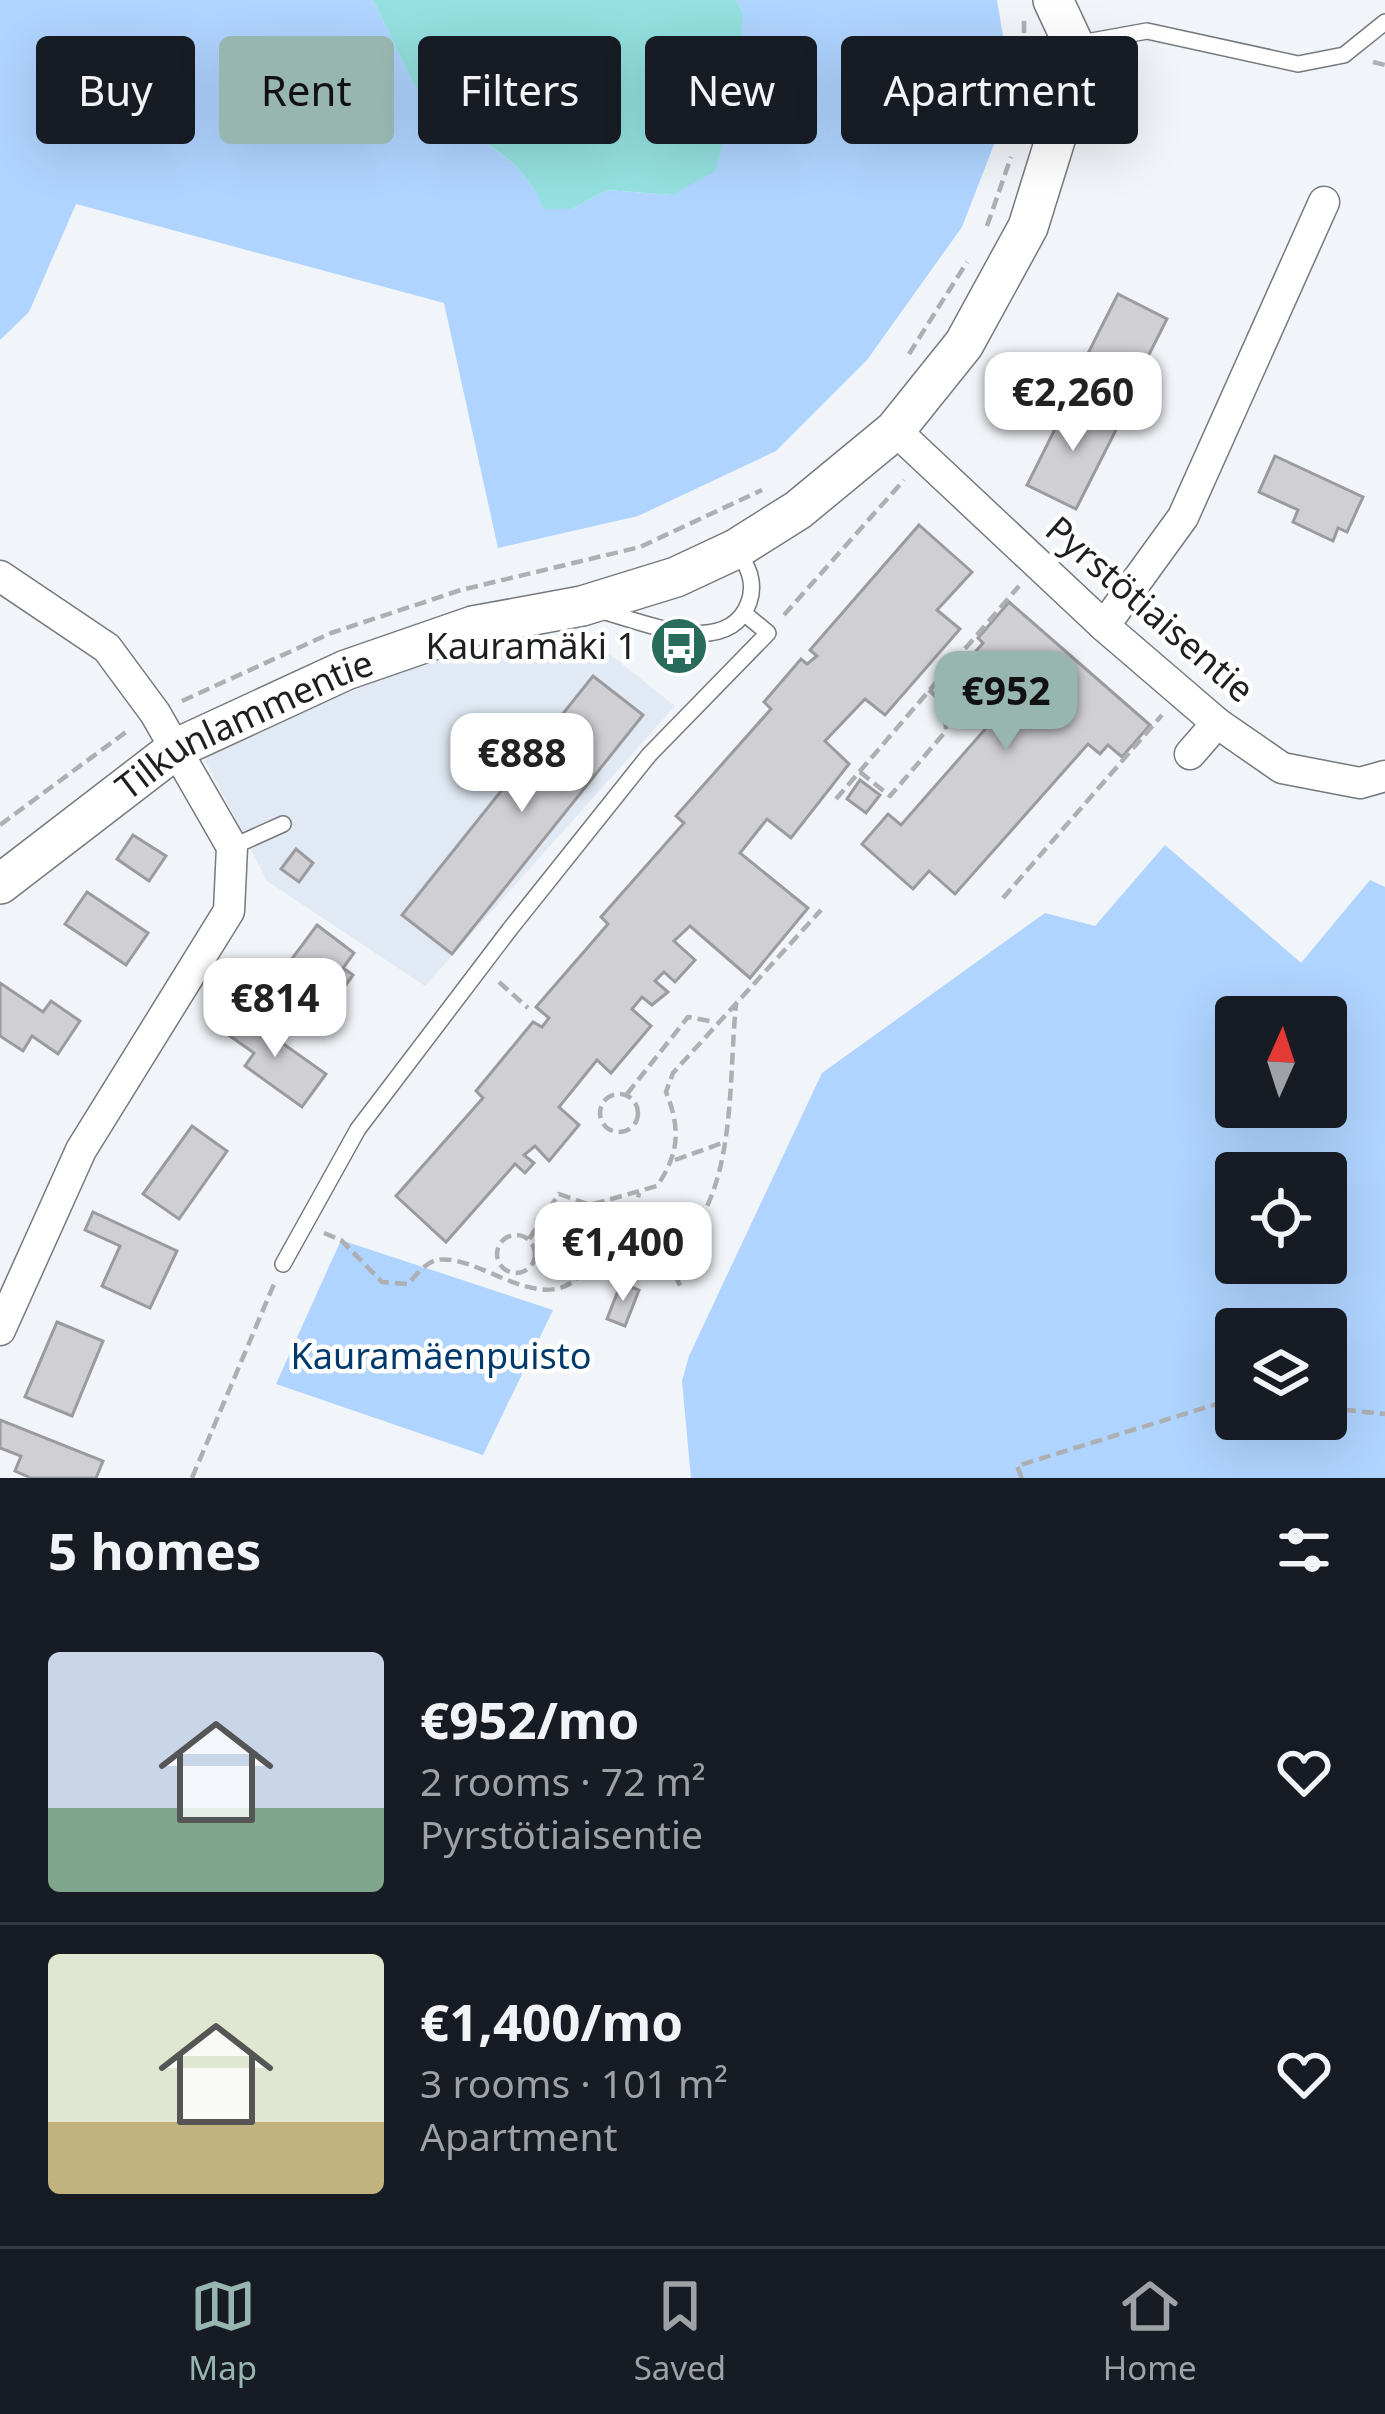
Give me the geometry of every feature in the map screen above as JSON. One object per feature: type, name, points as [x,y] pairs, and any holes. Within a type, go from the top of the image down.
[{"type":"street","points":[[1038,11],[1064,36]]},
{"type":"street","name":"Tilkunlammentie","points":[[0,884],[177,748],[346,670],[473,626],[582,606],[676,577],[736,549],[910,444],[1028,227],[1054,144]]},
{"type":"street","points":[[1104,626],[1183,517],[1324,202]]},
{"type":"street","name":"Pyrstötiaisentie","points":[[910,444],[1104,626],[1217,723],[1282,768],[1360,783],[1385,776]]},
{"type":"street","points":[[0,576],[107,648],[177,748],[232,847],[229,911],[81,1150],[0,1330]]},
{"type":"street","points":[[1190,754],[1217,723]]},
{"type":"lane","points":[[1121,36],[1147,31],[1298,64],[1344,55],[1385,22]]},
{"type":"lane","points":[[582,606],[691,634],[726,630],[745,614],[753,591],[749,567],[736,549]]},
{"type":"lane","points":[[283,1264],[358,1130],[481,967],[649,755],[768,633],[745,614]]},
{"type":"lane","points":[[232,847],[283,824]]},
{"type":"path","points":[[986,227],[1016,144]]},
{"type":"path","points":[[905,359],[976,247]]},
{"type":"path","points":[[768,633],[910,444]]},
{"type":"path","points":[[836,799],[1038,564]]},
{"type":"path","points":[[860,772],[890,796],[946,731],[945,704],[929,690]]},
{"type":"path","points":[[1003,898],[1182,693]]},
{"type":"path","points":[[736,1004],[721,1178],[707,1210],[668,1258],[624,1278],[569,1258],[562,1240],[568,1222],[590,1204],[657,1186],[675,1160],[677,1120],[666,1092],[673,1073],[821,910]]},
{"type":"path","points":[[481,967],[528,1008]]},
{"type":"path","points":[[627,1094],[688,1017],[717,1023]]},
{"type":"path","points":[[614,1094],[627,1094],[636,1103],[637,1120],[623,1132],[611,1130],[602,1121],[603,1102],[614,1094]]},
{"type":"path","points":[[675,1160],[725,1142]]},
{"type":"path","points":[[305,1224],[341,1240],[382,1282],[408,1283],[431,1261],[446,1259],[517,1286],[552,1289],[578,1280],[586,1267],[604,1261],[622,1245],[639,1193]]},
{"type":"path","points":[[529,1239],[559,1194],[590,1204]]},
{"type":"path","points":[[517,1234],[529,1239],[536,1256],[530,1268],[520,1273],[502,1268],[496,1256],[504,1238],[517,1234]]},
{"type":"path","points":[[668,1258],[681,1288]]},
{"type":"path","points":[[192,1478],[283,1264]]},
{"type":"path","points":[[1022,1478],[1017,1466],[1215,1404]]},
{"type":"path","points":[[1347,1410],[1385,1414]]},
{"type":"shaded area","points":[[373,0],[736,0],[743,13],[741,36],[645,36],[645,144],[723,144],[715,171],[673,195],[607,190],[572,209],[543,209],[522,173],[486,144],[621,144],[621,36],[418,36],[418,89]]},
{"type":"shaded area","points":[[583,633],[675,706],[425,986],[267,881],[201,752],[440,656]]},
{"type":"green space","points":[[0,0],[373,0],[391,36],[219,36],[219,144],[394,144],[394,43],[418,89],[418,144],[486,144],[522,173],[543,208],[572,209],[607,190],[673,195],[693,144],[817,144],[817,36],[734,36],[743,13],[736,0],[997,0],[1003,36],[841,36],[841,144],[994,144],[962,227],[867,360],[776,451],[638,516],[498,548],[444,303],[76,204],[29,312],[0,340]]},
{"type":"green space","points":[[1165,845],[1301,963],[1370,880],[1385,887],[1385,1478],[691,1478],[682,1381],[689,1356],[822,1073],[1045,913],[1095,926]]},
{"type":"green space","name":"Kauramäenpuisto","points":[[341,1240],[553,1310],[483,1455],[276,1384]]},
{"type":"building","points":[[1118,294],[1167,319],[1124,404],[1075,379]]},
{"type":"building","points":[[1070,399],[1119,424],[1076,509],[1027,485]]},
{"type":"building","points":[[1275,456],[1363,497],[1347,532],[1338,528],[1333,541],[1293,522],[1298,510],[1259,492]]},
{"type":"building","points":[[919,525],[972,572],[937,610],[960,629],[885,715],[865,699],[825,741],[849,764],[791,838],[767,819],[740,853],[808,908],[750,978],[690,926],[674,941],[695,960],[675,982],[664,972],[655,981],[668,992],[652,1005],[642,997],[632,1009],[651,1026],[611,1073],[597,1060],[559,1107],[579,1125],[549,1161],[535,1146],[524,1155],[534,1163],[525,1173],[515,1164],[446,1242],[396,1196],[483,1098],[476,1091],[533,1022],[542,1027],[549,1018],[536,1007],[608,924],[601,917],[684,823],[676,816],[771,709],[764,702],[801,659],[807,664],[817,656],[810,650]]},
{"type":"building","points":[[1009,602],[1150,725],[1122,757],[1108,745],[1100,754],[1088,744],[955,894],[929,871],[913,889],[862,844],[888,814],[901,825],[1002,710],[958,671]]},
{"type":"building","points":[[593,676],[643,715],[452,954],[402,915]]},
{"type":"building","points":[[860,780],[880,795],[866,813],[847,799]]},
{"type":"building","points":[[133,835],[166,856],[149,881],[117,859]]},
{"type":"building","points":[[296,849],[313,863],[299,882],[281,869]]},
{"type":"building","points":[[87,892],[148,933],[126,965],[65,924]]},
{"type":"building","points":[[317,925],[354,953],[343,968],[353,975],[316,1026],[268,991]]},
{"type":"building","points":[[0,983],[43,1012],[51,1001],[80,1021],[58,1054],[32,1036],[23,1051],[0,1036]]},
{"type":"building","points":[[234,1009],[326,1074],[302,1107],[245,1066],[254,1053],[220,1029]]},
{"type":"building","points":[[192,1126],[227,1151],[179,1219],[143,1194]]},
{"type":"building","points":[[93,1212],[177,1251],[150,1308],[102,1286],[120,1246],[85,1230]]},
{"type":"building","points":[[621,1283],[639,1290],[625,1326],[607,1319]]},
{"type":"building","points":[[57,1322],[103,1341],[72,1416],[25,1397]]},
{"type":"building","points":[[0,1420],[103,1461],[96,1478],[31,1478],[15,1471],[21,1456],[0,1448]]},
{"type":"place","name":"Kauramäki 1","points":[[679,646]]}]
